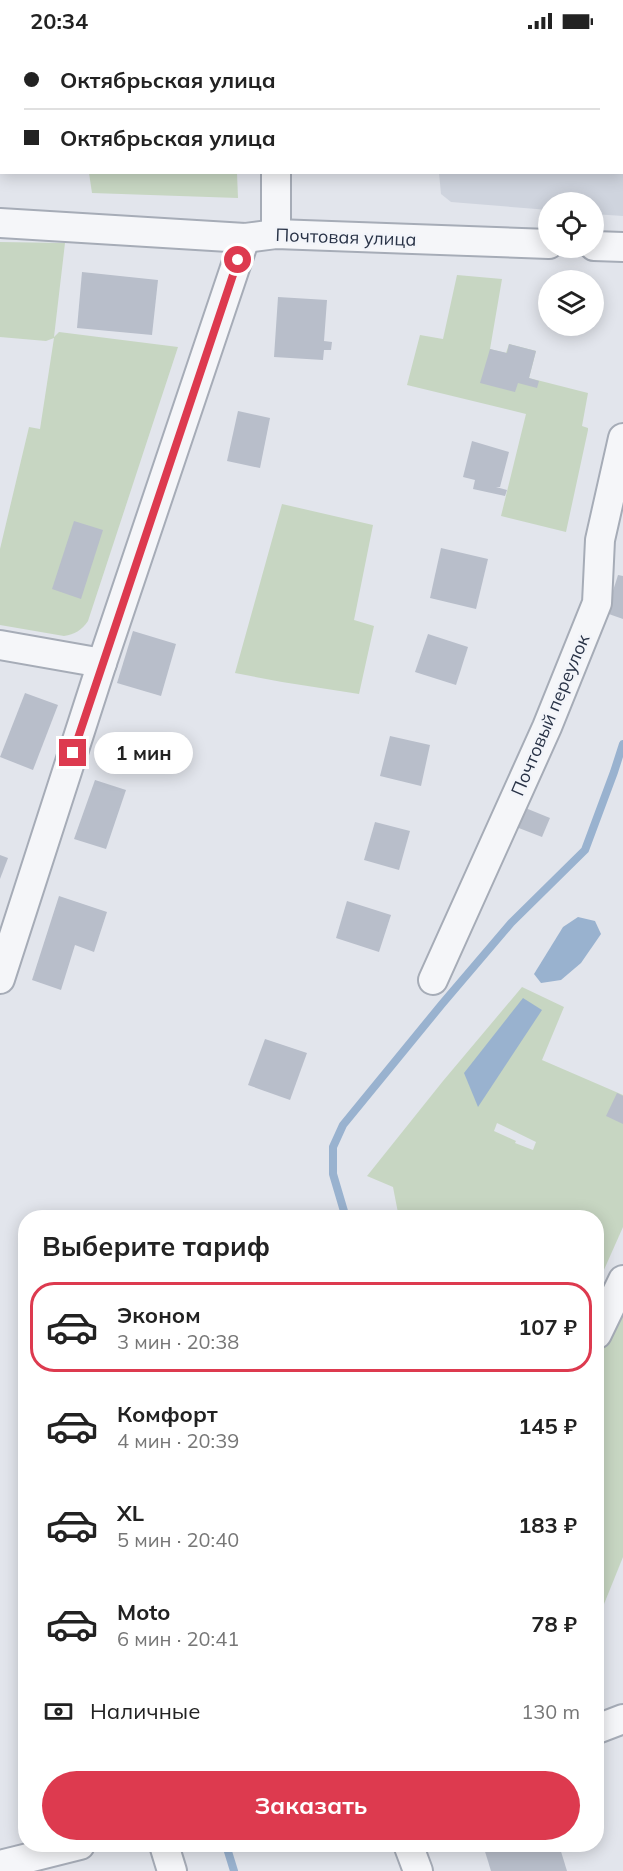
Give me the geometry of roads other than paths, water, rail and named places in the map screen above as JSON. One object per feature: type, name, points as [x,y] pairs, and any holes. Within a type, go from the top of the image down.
[{"type":"street","points":[[276,174],[276,234]]},
{"type":"street","name":"Почтовая улица","points":[[0,223],[245,238],[276,234],[538,244]]},
{"type":"street","points":[[0,979],[102,663],[245,238]]},
{"type":"street","points":[[604,246],[623,247]]},
{"type":"street","name":"Почтовый переулок","points":[[433,980],[547,727],[597,603],[600,540],[623,438]]},
{"type":"street","points":[[0,645],[102,663]]},
{"type":"street","points":[[604,1319],[623,1280]]},
{"type":"street","points":[[604,1726],[623,1719]]},
{"type":"street","points":[[0,1865],[52,1852]]},
{"type":"street","points":[[166,1852],[172,1871]]},
{"type":"street","points":[[411,1852],[418,1871]]},
{"type":"water","points":[[578,917],[595,921],[601,934],[581,963],[561,980],[541,983],[534,974],[563,927]]},
{"type":"water","points":[[523,998],[542,1010],[478,1107],[464,1073]]},
{"type":"waterway","points":[[344,1210],[333,1174],[333,1147],[343,1125],[511,923],[585,850],[623,744]]},
{"type":"waterway","points":[[228,1852],[234,1871]]}]
